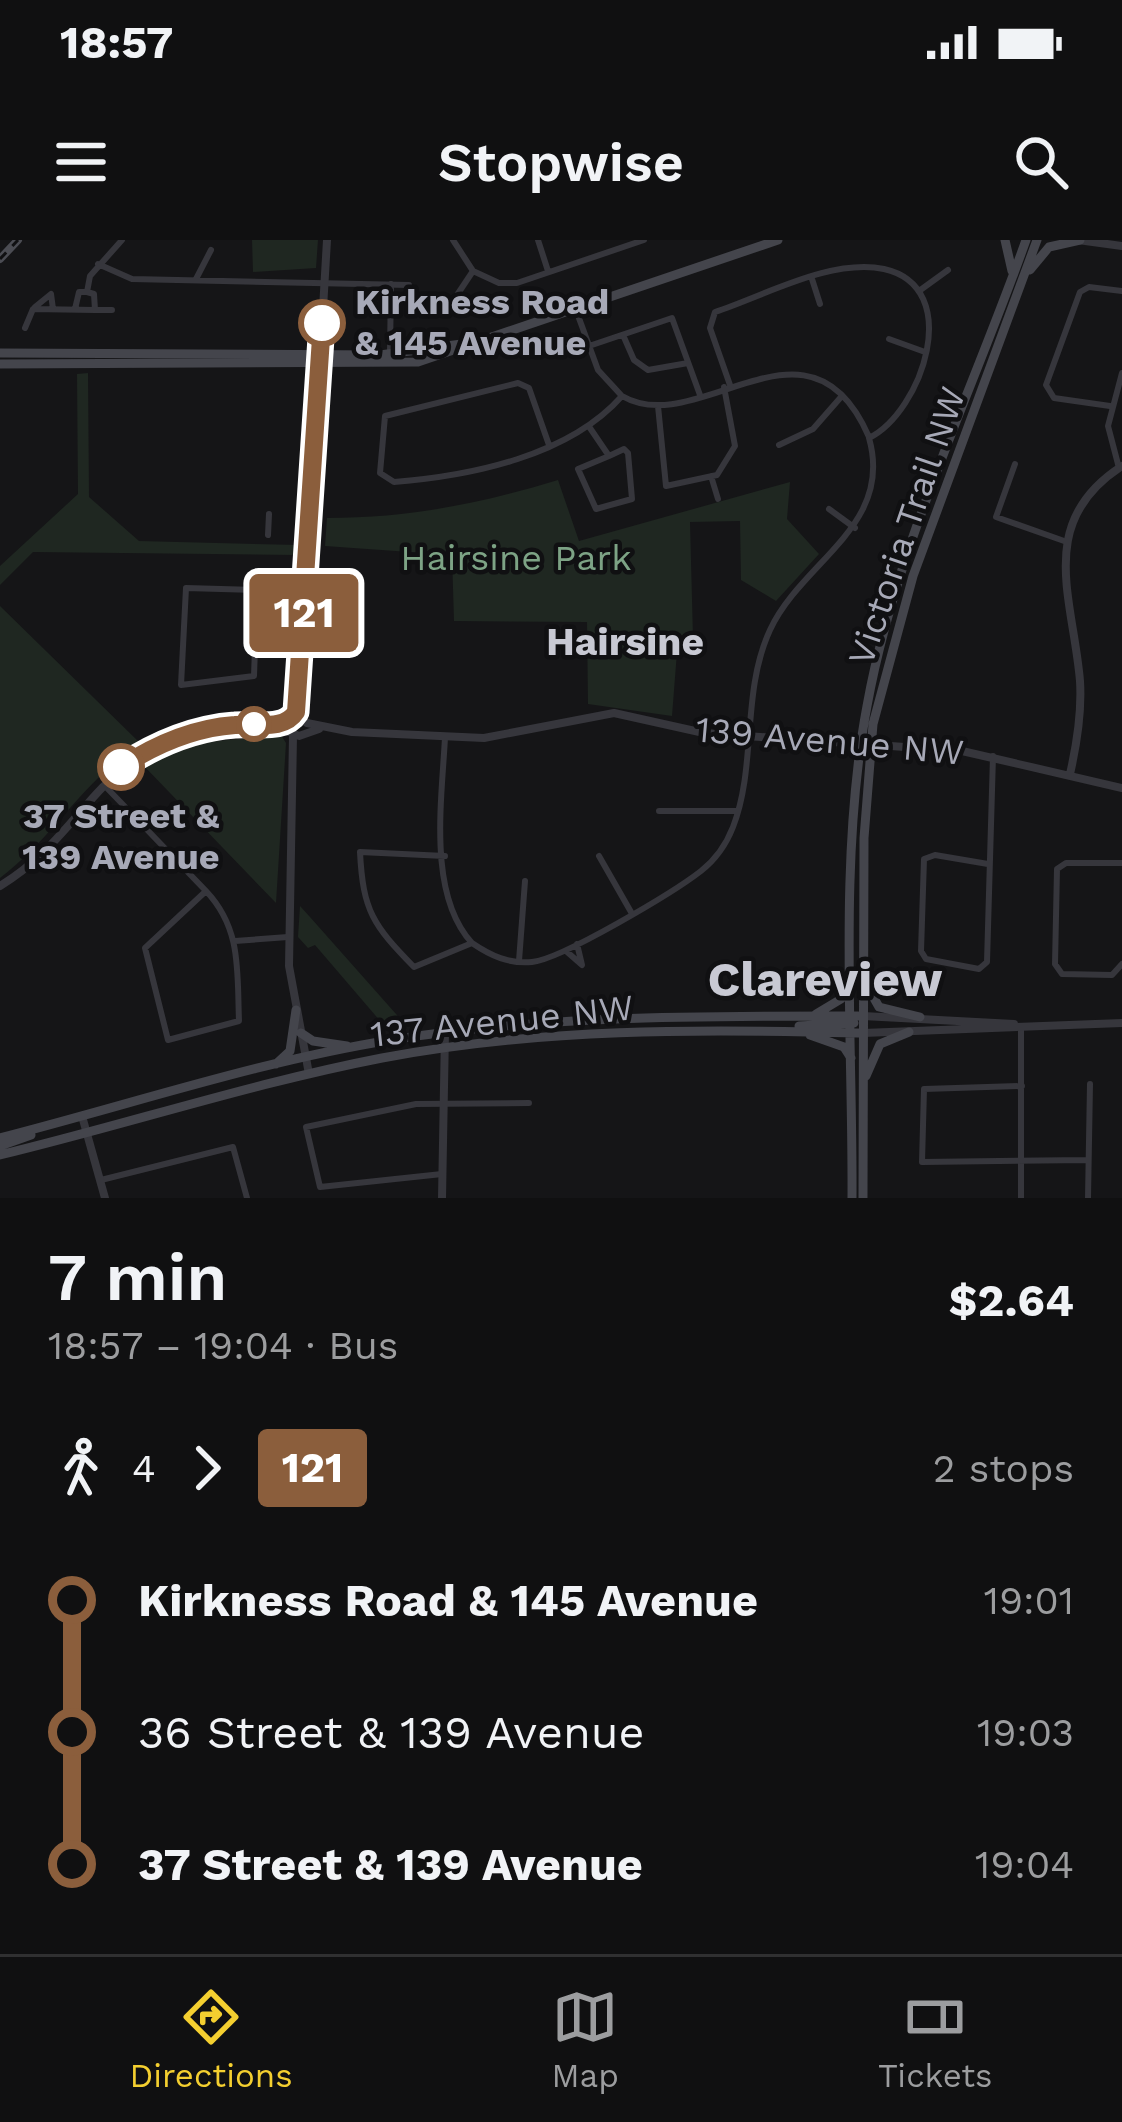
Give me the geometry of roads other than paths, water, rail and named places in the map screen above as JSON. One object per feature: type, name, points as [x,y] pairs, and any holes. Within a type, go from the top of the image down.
[{"type":"main road","points":[[0,353],[418,362],[778,240]]},
{"type":"main road","points":[[1005,240],[1016,284]]},
{"type":"main road","name":"Victoria Trail NW","points":[[1016,284],[1026,240]]},
{"type":"main road","name":"Victoria Trail NW","points":[[863,1198],[863,1087],[853,952],[866,740],[894,633],[1016,284],[1037,240]]},
{"type":"main road","points":[[1016,284],[1044,251],[1079,240]]},
{"type":"main road","points":[[0,364],[320,360],[487,341]]},
{"type":"main road","name":"Victoria Trail NW","points":[[852,1198],[853,1061],[863,973],[866,740]]},
{"type":"main road","points":[[810,1016],[841,999],[853,952]]},
{"type":"main road","points":[[863,973],[879,1007],[920,1017]]},
{"type":"main road","points":[[272,1068],[290,1051],[296,1010]]},
{"type":"main road","name":"137 Avenue NW","points":[[0,1142],[82,1116],[353,1047],[445,1032],[623,1017],[810,1016],[857,1024]]},
{"type":"main road","points":[[734,1032],[857,1024]]},
{"type":"main road","name":"137 Avenue NW","points":[[0,1155],[309,1074],[442,1049],[617,1033],[800,1032],[857,1024]]},
{"type":"main road","points":[[800,1032],[844,1047],[853,1061]]},
{"type":"main road","points":[[863,1087],[877,1048],[909,1032]]},
{"type":"main road","points":[[301,1033],[320,1043],[353,1047]]},
{"type":"street","points":[[87,292],[90,276],[122,240]]},
{"type":"street","points":[[297,734],[306,721],[300,704],[327,240]]},
{"type":"street","points":[[452,240],[472,271],[499,283],[549,272],[644,240]]},
{"type":"street","points":[[538,240],[549,272]]},
{"type":"street","points":[[612,240],[614,250]]},
{"type":"street","points":[[1079,240],[1122,247]]},
{"type":"street","points":[[196,279],[211,250]]},
{"type":"street","points":[[98,265],[124,278],[409,284]]},
{"type":"street","points":[[658,406],[663,482],[671,487],[722,471],[735,446],[727,386],[709,319],[812,279],[872,268],[898,274],[920,291],[930,319],[925,352],[902,410],[869,438]]},
{"type":"street","points":[[920,291],[948,270]]},
{"type":"street","points":[[453,301],[472,271]]},
{"type":"street","points":[[812,279],[820,304]]},
{"type":"street","points":[[390,354],[391,284]]},
{"type":"street","points":[[1110,406],[1047,392],[1084,288],[1122,291]]},
{"type":"street","points":[[75,309],[79,292],[87,292],[94,294],[94,310]]},
{"type":"street","points":[[25,328],[32,309],[47,294],[54,295],[52,309]]},
{"type":"street","points":[[32,309],[112,310]]},
{"type":"street","points":[[445,736],[449,907],[472,944],[519,962],[566,951],[709,863],[727,840],[738,811],[758,661],[773,623],[807,574],[855,528],[873,487],[869,438],[841,397],[821,383],[786,374],[658,406],[622,395],[603,379],[576,310]]},
{"type":"street","points":[[589,346],[672,318],[700,395]]},
{"type":"street","points":[[623,335],[634,360],[648,370],[688,363]]},
{"type":"street","points":[[889,339],[925,352]]},
{"type":"street","points":[[1070,774],[1080,690],[1064,579],[1066,542],[1081,505],[1120,467],[1109,440],[1110,406],[1122,373]]},
{"type":"street","points":[[549,445],[524,383],[385,416],[382,479],[451,475],[549,445],[590,428],[622,395]]},
{"type":"street","points":[[778,446],[813,429],[841,397]]},
{"type":"street","points":[[590,428],[609,456]]},
{"type":"street","points":[[624,449],[628,453],[632,499],[596,509],[578,470],[609,456],[624,449]]},
{"type":"street","points":[[1015,464],[996,517],[1066,542]]},
{"type":"street","points":[[711,476],[718,499]]},
{"type":"street","points":[[829,509],[855,528]]},
{"type":"street","points":[[268,536],[269,514]]},
{"type":"street","points":[[186,588],[257,590],[256,625],[254,676],[181,686],[186,588]]},
{"type":"street","points":[[256,625],[304,626]]},
{"type":"street","points":[[0,886],[38,858],[102,783],[136,757],[175,738],[220,726],[274,725],[292,719],[300,704]]},
{"type":"street","name":"139 Avenue NW","points":[[297,734],[323,728],[508,736],[602,713],[694,732],[866,740],[993,756],[1122,788]]},
{"type":"street","points":[[292,719],[297,748],[288,937],[309,1074]]},
{"type":"street","name":"139 Avenue NW","points":[[292,719],[323,728]]},
{"type":"street","points":[[274,725],[297,734]]},
{"type":"street","points":[[988,864],[925,857],[921,951],[926,959],[984,967],[993,756]]},
{"type":"street","points":[[102,783],[206,891],[227,916],[236,941],[239,1022],[168,1040],[146,948],[206,891]]},
{"type":"street","points":[[659,811],[738,811]]},
{"type":"street","points":[[445,856],[360,852],[363,899],[370,917],[414,967],[472,944]]},
{"type":"street","points":[[599,856],[632,912]]},
{"type":"street","points":[[1120,968],[1058,971],[1059,866],[1122,863]]},
{"type":"street","points":[[519,962],[525,881]]},
{"type":"street","points":[[236,941],[288,937]]},
{"type":"street","points":[[566,951],[582,965],[577,944]]},
{"type":"street","name":"137 Avenue NW","points":[[857,1024],[920,1017],[1021,1025]]},
{"type":"street","name":"137 Avenue NW","points":[[857,1024],[909,1032],[1122,1024]]},
{"type":"street","points":[[1021,1025],[1022,1198]]},
{"type":"street","points":[[442,1198],[445,1032]]},
{"type":"street","points":[[1088,1198],[1090,1084]]},
{"type":"street","points":[[1022,1086],[924,1089],[922,1162],[1088,1160]]},
{"type":"street","points":[[442,1174],[320,1187],[306,1127],[442,1103],[529,1102]]},
{"type":"street","points":[[82,1116],[105,1198]]},
{"type":"street","points":[[100,1180],[232,1148],[247,1198]]},
{"type":"railway","points":[[0,259],[18,240]]},
{"type":"place","name":"Kirkness Road & 145 Avenue","points":[[322,323]]},
{"type":"place","name":"37 Street & 139 Avenue","points":[[121,767]]},
{"type":"district","name":"Hairsine","points":[[625,641]]},
{"type":"district","name":"Clareview","points":[[825,979]]},
{"type":"park label","name":"Hairsine Park","points":[[516,558]]}]
